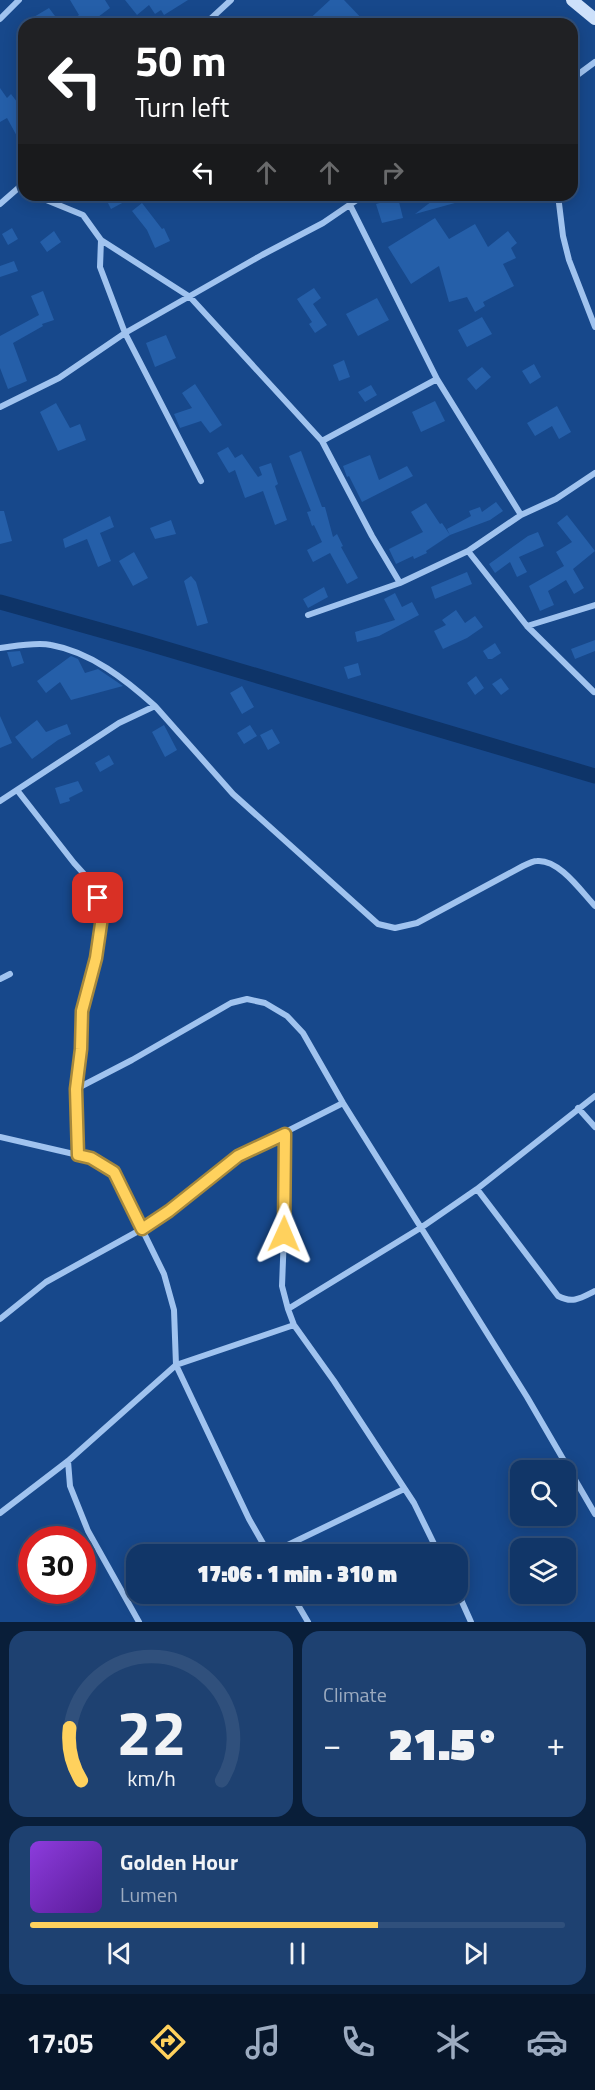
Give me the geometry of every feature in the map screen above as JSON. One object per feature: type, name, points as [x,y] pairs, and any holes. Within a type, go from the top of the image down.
[{"type":"main road","points":[[572,0],[595,19]]},
{"type":"street","points":[[0,19],[19,0]]},
{"type":"street","points":[[212,18],[231,0]]},
{"type":"street","points":[[578,75],[595,62]]},
{"type":"street","points":[[0,204],[18,192]]},
{"type":"street","points":[[48,201],[83,216],[101,240],[190,297],[322,441],[372,536],[400,583]]},
{"type":"street","points":[[0,407],[59,378],[125,333],[323,223],[356,201]]},
{"type":"street","points":[[559,201],[569,260],[595,327]]},
{"type":"street","points":[[350,206],[437,379],[522,515]]},
{"type":"street","points":[[101,240],[100,267],[125,333],[201,482]]},
{"type":"street","points":[[322,441],[437,379]]},
{"type":"street","points":[[308,615],[400,583],[468,551],[522,515],[556,499],[595,473]]},
{"type":"street","points":[[468,551],[527,626],[594,692]]},
{"type":"street","points":[[527,626],[595,605]]},
{"type":"street","points":[[0,648],[51,645],[92,658],[140,693],[155,706],[233,794],[378,924],[395,928],[417,923],[536,861],[551,863],[560,868],[595,906]]},
{"type":"street","points":[[0,801],[119,723],[155,706]]},
{"type":"street","points":[[17,790],[94,885],[103,910],[96,958],[82,1011],[81,1049],[76,1089],[78,1155]]},
{"type":"street","points":[[0,979],[10,974]]},
{"type":"street","points":[[76,1089],[132,1060],[231,1003],[247,999],[265,1004],[286,1016],[303,1033],[343,1103],[422,1227],[595,1514]]},
{"type":"street","points":[[288,1309],[422,1227],[477,1189],[595,1096]]},
{"type":"street","points":[[0,1319],[46,1282],[142,1229],[169,1211],[238,1156],[343,1103]]},
{"type":"street","points":[[579,1108],[595,1127]]},
{"type":"street","points":[[285,1134],[282,1286],[288,1309],[294,1325],[334,1381],[414,1503],[434,1544]]},
{"type":"street","points":[[0,1137],[91,1158],[114,1172],[164,1274],[174,1310],[176,1365],[249,1519],[263,1544]]},
{"type":"street","points":[[477,1189],[558,1296],[574,1301],[595,1291]]},
{"type":"street","points":[[0,1513],[68,1461],[176,1365],[294,1325]]},
{"type":"street","points":[[68,1461],[70,1486],[88,1531],[139,1622]]},
{"type":"street","points":[[290,1544],[404,1489]]},
{"type":"street","points":[[297,1604],[308,1622]]},
{"type":"street","points":[[463,1604],[471,1622]]},
{"type":"building","points":[[70,0],[105,0],[110,8],[99,18],[75,18],[79,15]]},
{"type":"building","points":[[125,0],[188,0],[164,15],[161,10],[155,14],[149,5],[137,15]]},
{"type":"building","points":[[330,0],[344,0],[361,18],[310,18]]},
{"type":"building","points":[[49,8],[56,18],[32,18]]},
{"type":"building","points":[[0,88],[7,98],[11,94],[18,103],[18,138],[7,118],[0,122]]},
{"type":"building","points":[[107,201],[126,201],[111,209]]},
{"type":"building","points":[[399,201],[403,218],[382,223],[376,204]]},
{"type":"building","points":[[432,201],[462,201],[415,214]]},
{"type":"building","points":[[142,203],[162,229],[164,228],[170,241],[155,248],[147,230],[132,211]]},
{"type":"building","points":[[435,218],[449,239],[475,224],[488,247],[508,231],[517,243],[511,248],[516,258],[503,264],[514,286],[483,302],[485,306],[475,312],[467,297],[449,302],[439,266],[411,284],[388,247]]},
{"type":"building","points":[[12,228],[18,239],[8,245],[2,234]]},
{"type":"building","points":[[54,231],[61,242],[47,252],[40,242]]},
{"type":"building","points":[[14,261],[18,271],[0,277],[0,266]]},
{"type":"building","points":[[314,288],[321,298],[313,304],[327,325],[315,333],[309,324],[312,322],[297,299]]},
{"type":"building","points":[[43,291],[54,320],[42,324],[43,326],[13,343],[27,381],[8,389],[0,368],[0,336],[39,315],[31,296]]},
{"type":"building","points":[[377,298],[389,320],[358,336],[346,314]]},
{"type":"building","points":[[482,317],[492,334],[467,347],[458,330]]},
{"type":"building","points":[[166,335],[176,358],[155,367],[146,343]]},
{"type":"building","points":[[344,360],[350,377],[339,381],[333,365]]},
{"type":"building","points":[[534,364],[541,377],[530,384],[522,371]]},
{"type":"building","points":[[482,367],[491,377],[476,390],[467,379]]},
{"type":"building","points":[[195,384],[222,425],[210,433],[201,421],[180,428],[174,414],[192,408],[182,393]]},
{"type":"building","points":[[371,385],[377,395],[365,402],[358,392]]},
{"type":"building","points":[[435,401],[445,421],[421,432],[412,412]]},
{"type":"building","points":[[56,403],[70,428],[80,424],[86,440],[58,451],[40,412]]},
{"type":"building","points":[[557,406],[571,432],[559,439],[552,426],[535,436],[527,423]]},
{"type":"building","points":[[228,447],[235,458],[242,454],[258,477],[262,475],[259,467],[271,463],[278,484],[275,486],[287,520],[275,525],[263,491],[245,498],[235,470],[229,473],[217,453]]},
{"type":"building","points":[[301,451],[322,507],[325,507],[333,537],[337,534],[343,546],[341,547],[358,578],[347,584],[330,553],[313,562],[307,550],[322,542],[314,525],[312,526],[307,512],[311,511],[289,456]]},
{"type":"building","points":[[370,455],[379,480],[407,466],[413,476],[362,502],[343,466]]},
{"type":"building","points":[[496,502],[503,511],[490,520],[450,535],[447,529],[471,516],[469,511],[480,507],[482,512]]},
{"type":"building","points":[[426,503],[450,535],[426,551],[427,553],[414,559],[413,556],[396,564],[389,549],[423,532],[411,512]]},
{"type":"building","points":[[0,511],[4,511],[12,541],[0,544]]},
{"type":"building","points":[[567,515],[595,551],[573,569],[584,588],[574,594],[566,580],[548,591],[554,605],[540,611],[529,586],[564,566],[556,552],[572,542],[557,523]]},
{"type":"building","points":[[110,516],[114,527],[100,533],[111,561],[98,567],[87,539],[65,548],[63,539]]},
{"type":"building","points":[[171,520],[176,534],[155,539],[150,528]]},
{"type":"building","points":[[538,532],[544,546],[519,557],[527,572],[517,577],[510,562],[495,573],[489,564],[528,536]]},
{"type":"building","points":[[134,552],[148,578],[133,586],[119,561]]},
{"type":"building","points":[[467,572],[472,584],[435,599],[431,587]]},
{"type":"building","points":[[191,576],[196,582],[208,623],[197,626],[184,581]]},
{"type":"building","points":[[324,587],[328,597],[308,608],[303,599]]},
{"type":"building","points":[[395,593],[402,607],[412,602],[419,615],[379,636],[357,642],[355,632],[395,620],[384,599]]},
{"type":"building","points":[[456,610],[465,623],[475,616],[483,627],[467,638],[443,649],[434,631],[446,625],[442,620]]},
{"type":"building","points":[[595,640],[595,651],[575,659],[571,649]]},
{"type":"building","points":[[495,643],[501,653],[488,659],[483,651]]},
{"type":"building","points":[[20,651],[24,663],[12,667],[7,652]]},
{"type":"building","points":[[71,656],[78,659],[85,673],[98,669],[123,686],[71,700],[60,682],[46,693],[37,681]]},
{"type":"building","points":[[358,663],[361,675],[348,679],[344,667]]},
{"type":"building","points":[[476,676],[484,688],[475,695],[467,683]]},
{"type":"building","points":[[501,678],[509,689],[501,695],[492,684]]},
{"type":"building","points":[[242,686],[254,707],[242,714],[230,693]]},
{"type":"building","points":[[0,716],[12,743],[0,748]]},
{"type":"building","points":[[37,720],[46,732],[67,724],[71,734],[58,740],[32,759],[15,737]]},
{"type":"building","points":[[164,725],[177,750],[165,757],[152,732]]},
{"type":"building","points":[[250,725],[257,736],[244,744],[237,733]]},
{"type":"building","points":[[272,729],[280,743],[268,750],[260,735]]},
{"type":"building","points":[[109,755],[114,764],[100,772],[95,763]]},
{"type":"building","points":[[78,781],[83,791],[69,798],[70,801],[60,804],[55,788]]},
{"type":"waterway","points":[[0,602],[595,776]]},
{"type":"route","points":[[98,898],[103,910],[96,958],[82,1011],[81,1049],[76,1089],[78,1155],[91,1158],[114,1172],[142,1229],[169,1211],[238,1156],[285,1134],[284,1234]]}]
